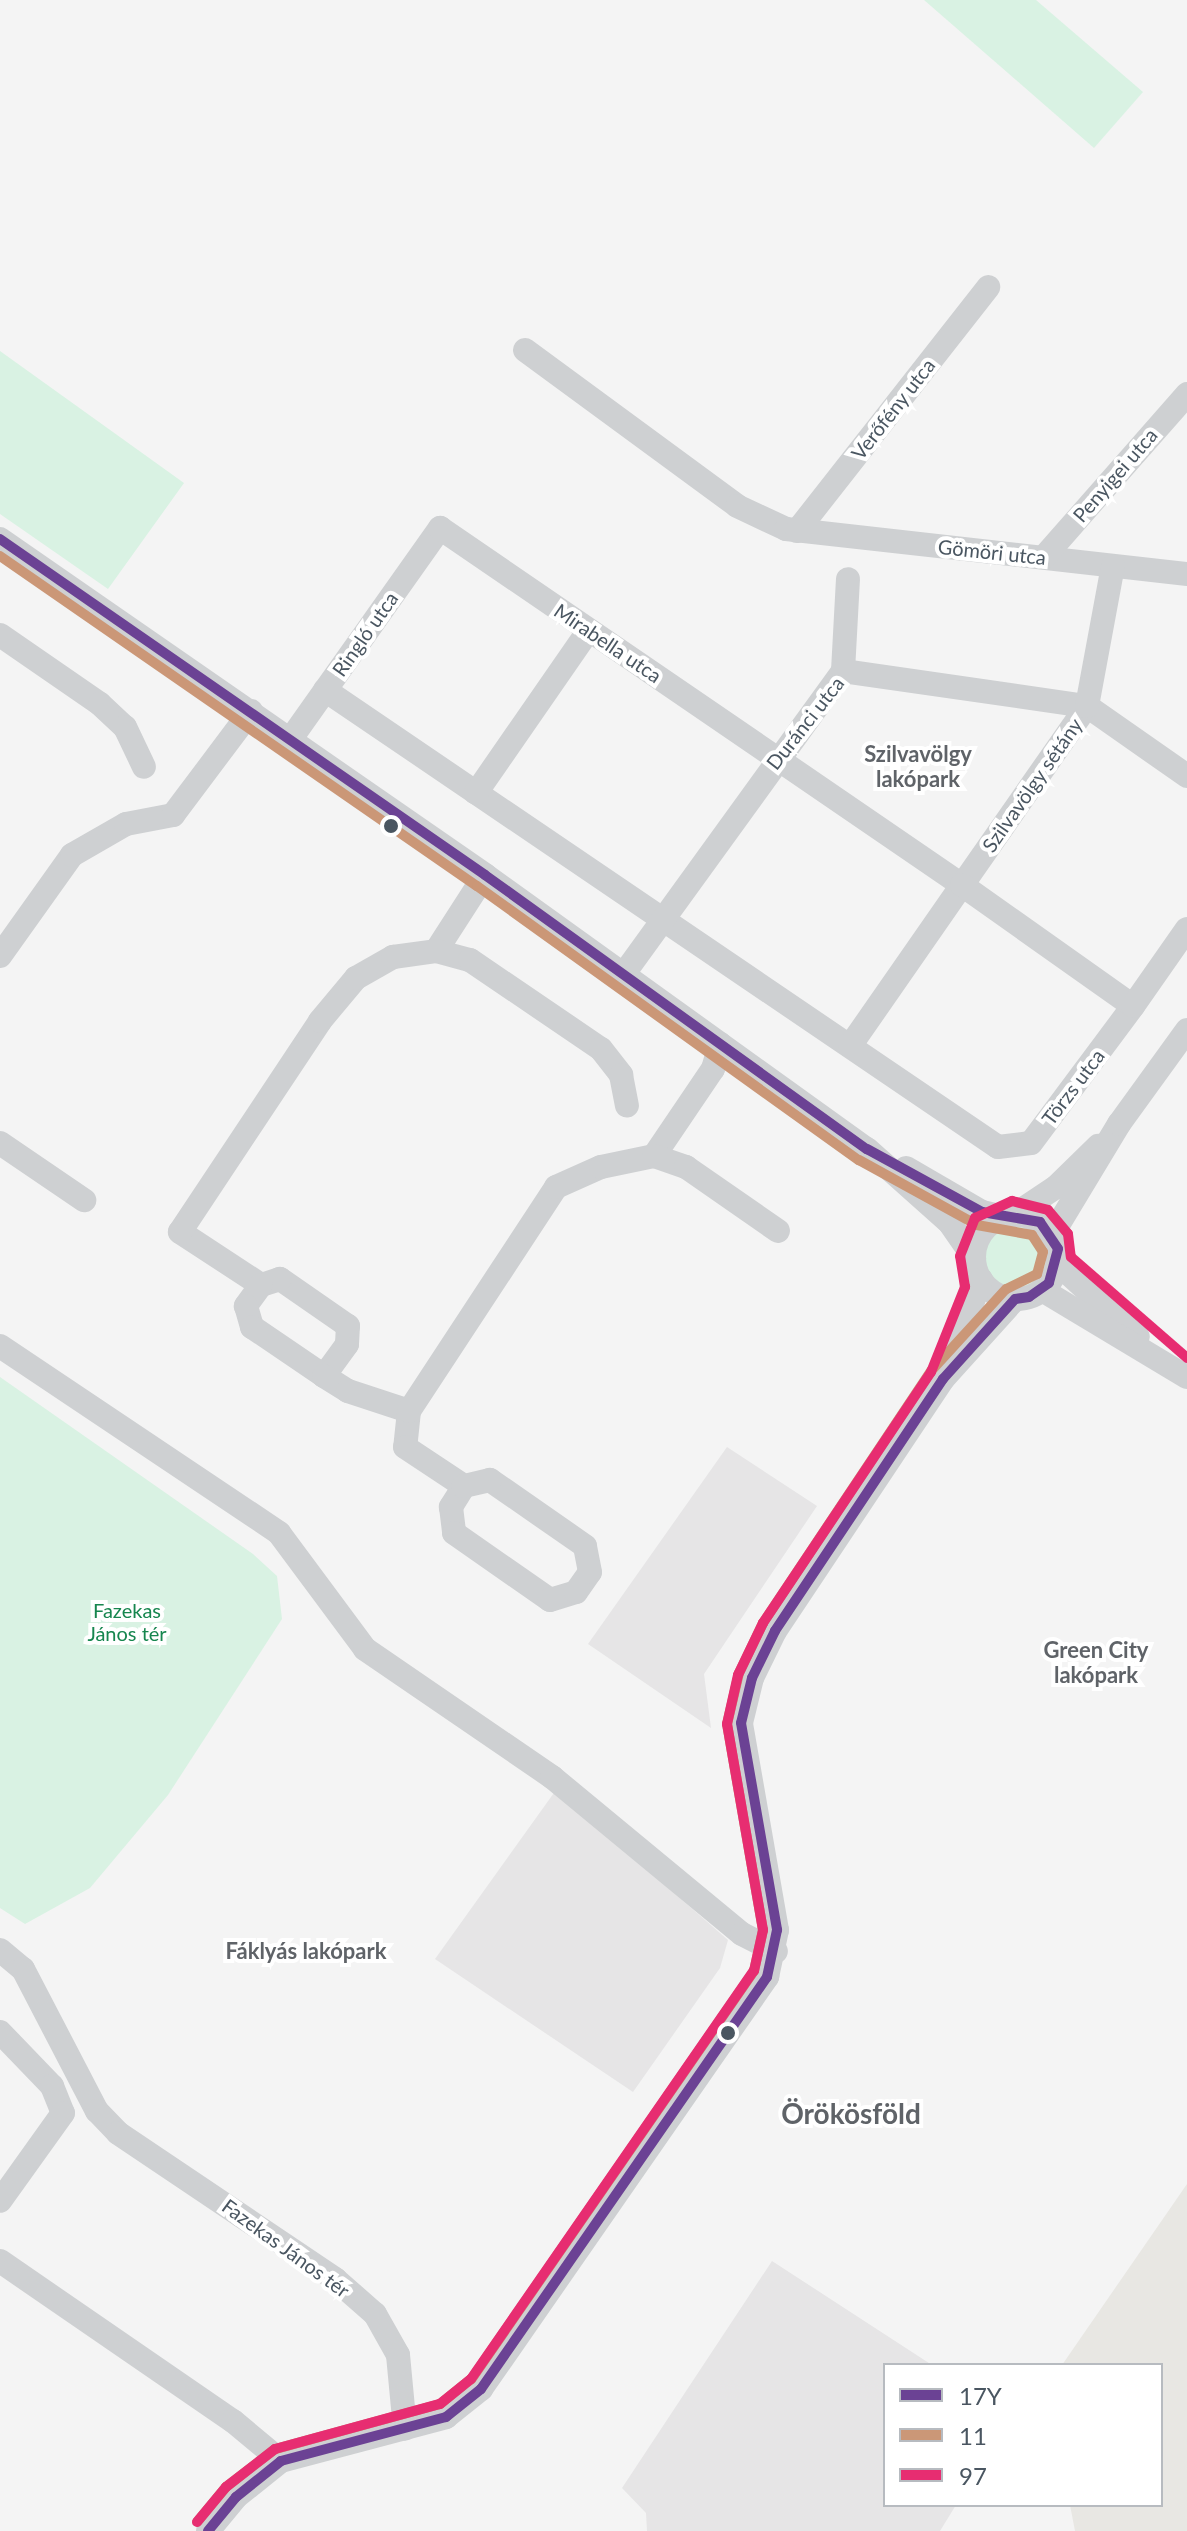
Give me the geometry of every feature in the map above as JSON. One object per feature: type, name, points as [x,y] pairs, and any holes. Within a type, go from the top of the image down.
[{"type":"street","name":"Verőfény utca","points":[[797,531],[988,287]]},
{"type":"street","name":"Gömöri utca","points":[[525,350],[737,506],[797,531],[1187,574]]},
{"type":"street","name":"Penyigei utca","points":[[1044,557],[1187,394]]},
{"type":"street","name":"Mirabella utca","points":[[440,528],[962,885]]},
{"type":"street","name":"Ringló utca","points":[[290,740],[440,528]]},
{"type":"street","points":[[2,545],[251,711],[867,1149],[949,1222],[996,1294],[1015,1299]]},
{"type":"street","points":[[1087,706],[1113,566]]},
{"type":"street","points":[[843,671],[848,579]]},
{"type":"street","points":[[476,793],[589,630]]},
{"type":"street","points":[[0,635],[100,704],[125,727],[144,767]]},
{"type":"street","name":"Duránci utca","points":[[623,975],[776,758],[843,671],[1087,706]]},
{"type":"street","name":"Törzs utca","points":[[325,690],[1008,1150],[1031,1143],[1133,1006]]},
{"type":"street","name":"Szilvavölgy sétány","points":[[850,1046],[1087,706],[1187,776]]},
{"type":"street","points":[[0,956],[72,855],[126,824],[173,815],[251,711]]},
{"type":"street","points":[[436,951],[485,875]]},
{"type":"street","points":[[962,885],[1133,1006],[1187,929]]},
{"type":"street","points":[[261,1285],[180,1232],[320,1021],[356,978],[393,957],[436,951],[470,960],[601,1049],[621,1075],[627,1105]]},
{"type":"street","points":[[1052,1235],[1119,1124],[1187,1030]]},
{"type":"street","points":[[654,1156],[713,1069],[720,1044]]},
{"type":"street","points":[[943,1379],[978,1269],[985,1228],[1056,1187],[1119,1124]]},
{"type":"street","points":[[0,1143],[84,1200]]},
{"type":"street","points":[[867,1149],[982,1212],[1040,1222],[1052,1235],[1058,1264],[1166,1363]]},
{"type":"street","points":[[464,1486],[451,1507],[454,1533],[550,1600],[576,1592],[590,1572],[585,1546],[490,1480],[464,1486],[405,1447],[409,1411],[556,1187],[601,1167],[654,1156],[686,1167],[778,1231]]},
{"type":"street","points":[[208,2531],[236,2497],[281,2461],[446,2417],[481,2389],[767,1977],[776,1951],[775,1909],[741,1723],[752,1678],[775,1631],[943,1379],[1015,1299],[1042,1290],[1058,1264]]},
{"type":"street","points":[[324,1376],[347,1344],[348,1326],[280,1279],[261,1285],[246,1306],[252,1327],[324,1376],[348,1391],[409,1411]]},
{"type":"street","points":[[1042,1290],[1187,1377]]},
{"type":"street","points":[[0,1346],[279,1533],[365,1649],[552,1777],[742,1934],[776,1951]]},
{"type":"street","name":"Fazekas János tér","points":[[0,1950],[23,1969],[97,2111],[118,2133],[335,2279],[375,2314],[398,2355],[405,2429]]},
{"type":"street","points":[[0,2032],[52,2086],[63,2113],[3,2189]]},
{"type":"street","points":[[0,2261],[233,2421],[281,2461]]},
{"type":"shaded area","points":[[727,1447],[817,1506],[704,1674],[711,1728],[588,1644]]},
{"type":"shaded area","points":[[556,1790],[728,1940],[720,1968],[633,2092],[435,1959]]},
{"type":"shaded area","points":[[1187,2184],[1187,2531],[1075,2531],[1070,2507],[1163,2507],[1163,2363],[1063,2363]]},
{"type":"shaded area","points":[[772,2261],[929,2363],[883,2363],[883,2507],[955,2507],[940,2531],[647,2531],[646,2513],[622,2488]]},
{"type":"green space","points":[[924,0],[1036,0],[1143,92],[1094,148]]},
{"type":"green space","points":[[0,351],[184,483],[108,589],[0,514]]},
{"type":"green space","points":[[1010,1224],[1024,1224],[1036,1229],[1045,1238],[1050,1257],[1048,1270],[1041,1281],[1024,1290],[1010,1290],[998,1285],[989,1276],[984,1264],[984,1250],[989,1238],[998,1229]]},
{"type":"green space","name":"Fazekas János tér","points":[[0,1377],[253,1554],[277,1576],[282,1619],[168,1795],[90,1888],[25,1924],[0,1908]]},
{"type":"transit line","name":"17Y","points":[[0,539],[485,875],[867,1149],[982,1212],[1040,1222],[1058,1249],[1049,1283],[1029,1297],[1015,1299],[943,1379],[775,1631],[752,1678],[741,1723],[777,1930],[767,1977],[481,2389],[446,2417],[281,2461],[236,2497],[208,2531]]},
{"type":"transit line","name":"11","points":[[0,556],[477,886],[859,1160],[977,1225],[1032,1235],[1043,1252],[1037,1274],[1006,1289],[931,1371],[763,1623],[739,1673],[727,1724],[763,1930],[754,1971],[471,2379],[440,2404],[275,2449],[226,2487],[197,2522]]},
{"type":"transit line","name":"97","points":[[197,2522],[226,2487],[275,2449],[440,2404],[471,2379],[754,1971],[763,1930],[727,1724],[738,1675],[763,1623],[931,1372],[965,1287],[960,1256],[975,1218],[1012,1201],[1048,1210],[1068,1234],[1071,1257],[1187,1358]]},
{"type":"district","name":"Szilvavölgy lakópark","points":[[918,766]]},
{"type":"district","name":"Green City lakópark","points":[[1096,1662]]},
{"type":"district","name":"Fáklyás lakópark","points":[[306,1951]]},
{"type":"district","name":"Örökösföld","points":[[851,2113]]}]
